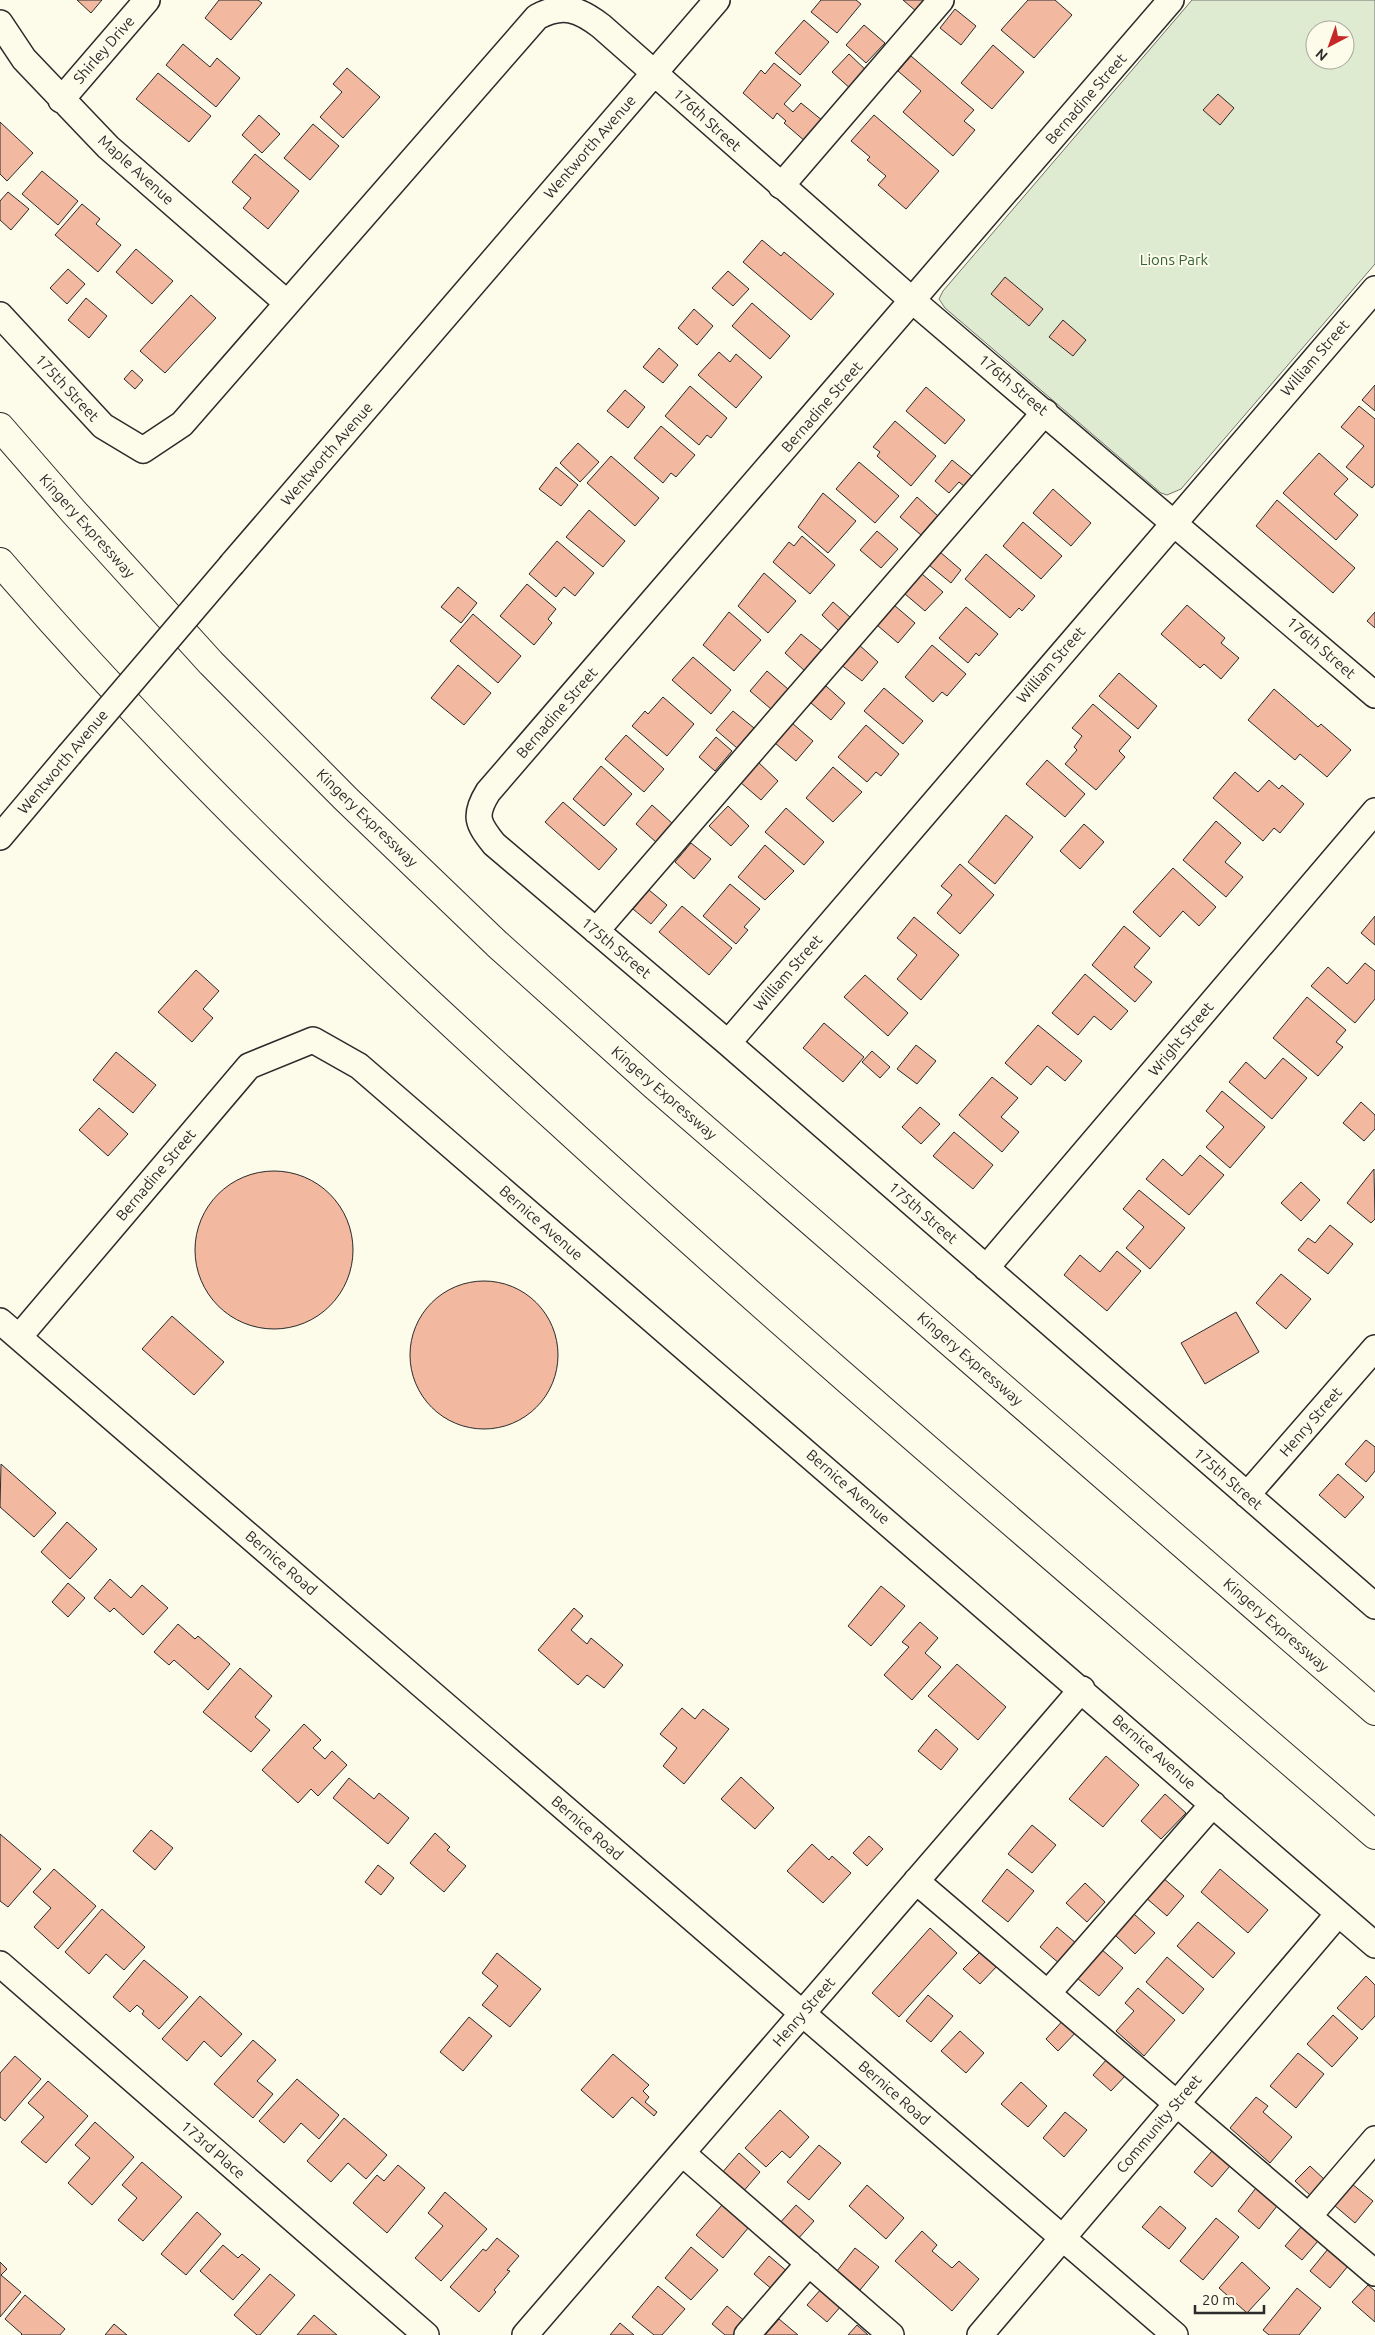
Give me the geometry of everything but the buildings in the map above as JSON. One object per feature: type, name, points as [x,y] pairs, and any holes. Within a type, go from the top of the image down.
[{"type":"highway","name":"Kingery Expressway","points":[[0,427],[73,511],[211,663],[346,799],[497,944],[654,1085],[1375,1711]]},
{"type":"highway","points":[[0,562],[70,641],[216,793],[292,870],[459,1031],[727,1274],[1375,1835]]},
{"type":"street","name":"Shirley Drive","points":[[61,100],[147,0]]},
{"type":"street","name":"Wentworth Avenue","points":[[0,837],[717,0]]},
{"type":"street","points":[[781,186],[941,0]]},
{"type":"street","name":"Bernadine Street","points":[[478,816],[481,804],[488,792],[1171,0]]},
{"type":"street","points":[[287,303],[537,16],[561,8],[576,10],[601,26],[654,73]]},
{"type":"street","name":"Maple Avenue","points":[[0,23],[24,59],[61,100],[108,147],[287,303]]},
{"type":"street","name":"176th Street","points":[[654,73],[913,301],[1375,695]]},
{"type":"street","name":"William Street","points":[[728,1043],[1375,288]]},
{"type":"street","name":"175th Street","points":[[0,315],[103,426],[143,450],[182,424],[287,303]]},
{"type":"street","points":[[596,931],[1045,412]]},
{"type":"street","name":"Wright Street","points":[[986,1268],[1375,811]]},
{"type":"street","name":"175th Street","points":[[478,816],[481,828],[494,844],[728,1043],[1375,1606]]},
{"type":"street","name":"Bernadine Street","points":[[19,1337],[249,1066],[313,1040]]},
{"type":"street","name":"Bernice Avenue","points":[[313,1040],[359,1066],[1375,1944]]},
{"type":"street","name":"Bernice Road","points":[[0,1321],[1175,2335]]},
{"type":"street","name":"Henry Street","points":[[1247,1495],[1375,1348]]},
{"type":"street","name":"Henry Street","points":[[525,2335],[1082,1689]]},
{"type":"street","points":[[1048,1993],[1213,1804]]},
{"type":"street","points":[[916,1881],[1375,2273]]},
{"type":"street","name":"Community Street","points":[[980,2335],[1338,1914]]},
{"type":"street","name":"173rd Place","points":[[0,1964],[426,2335]]},
{"type":"street","points":[[1309,2216],[1375,2139]]},
{"type":"street","points":[[682,2153],[891,2335]]},
{"type":"street","points":[[748,2335],[808,2263]]},
{"type":"green space","name":"Lions Park","points":[[1192,0],[1375,0],[1375,264],[1181,489],[1167,495],[1161,493],[945,308],[939,299],[943,291]]}]
